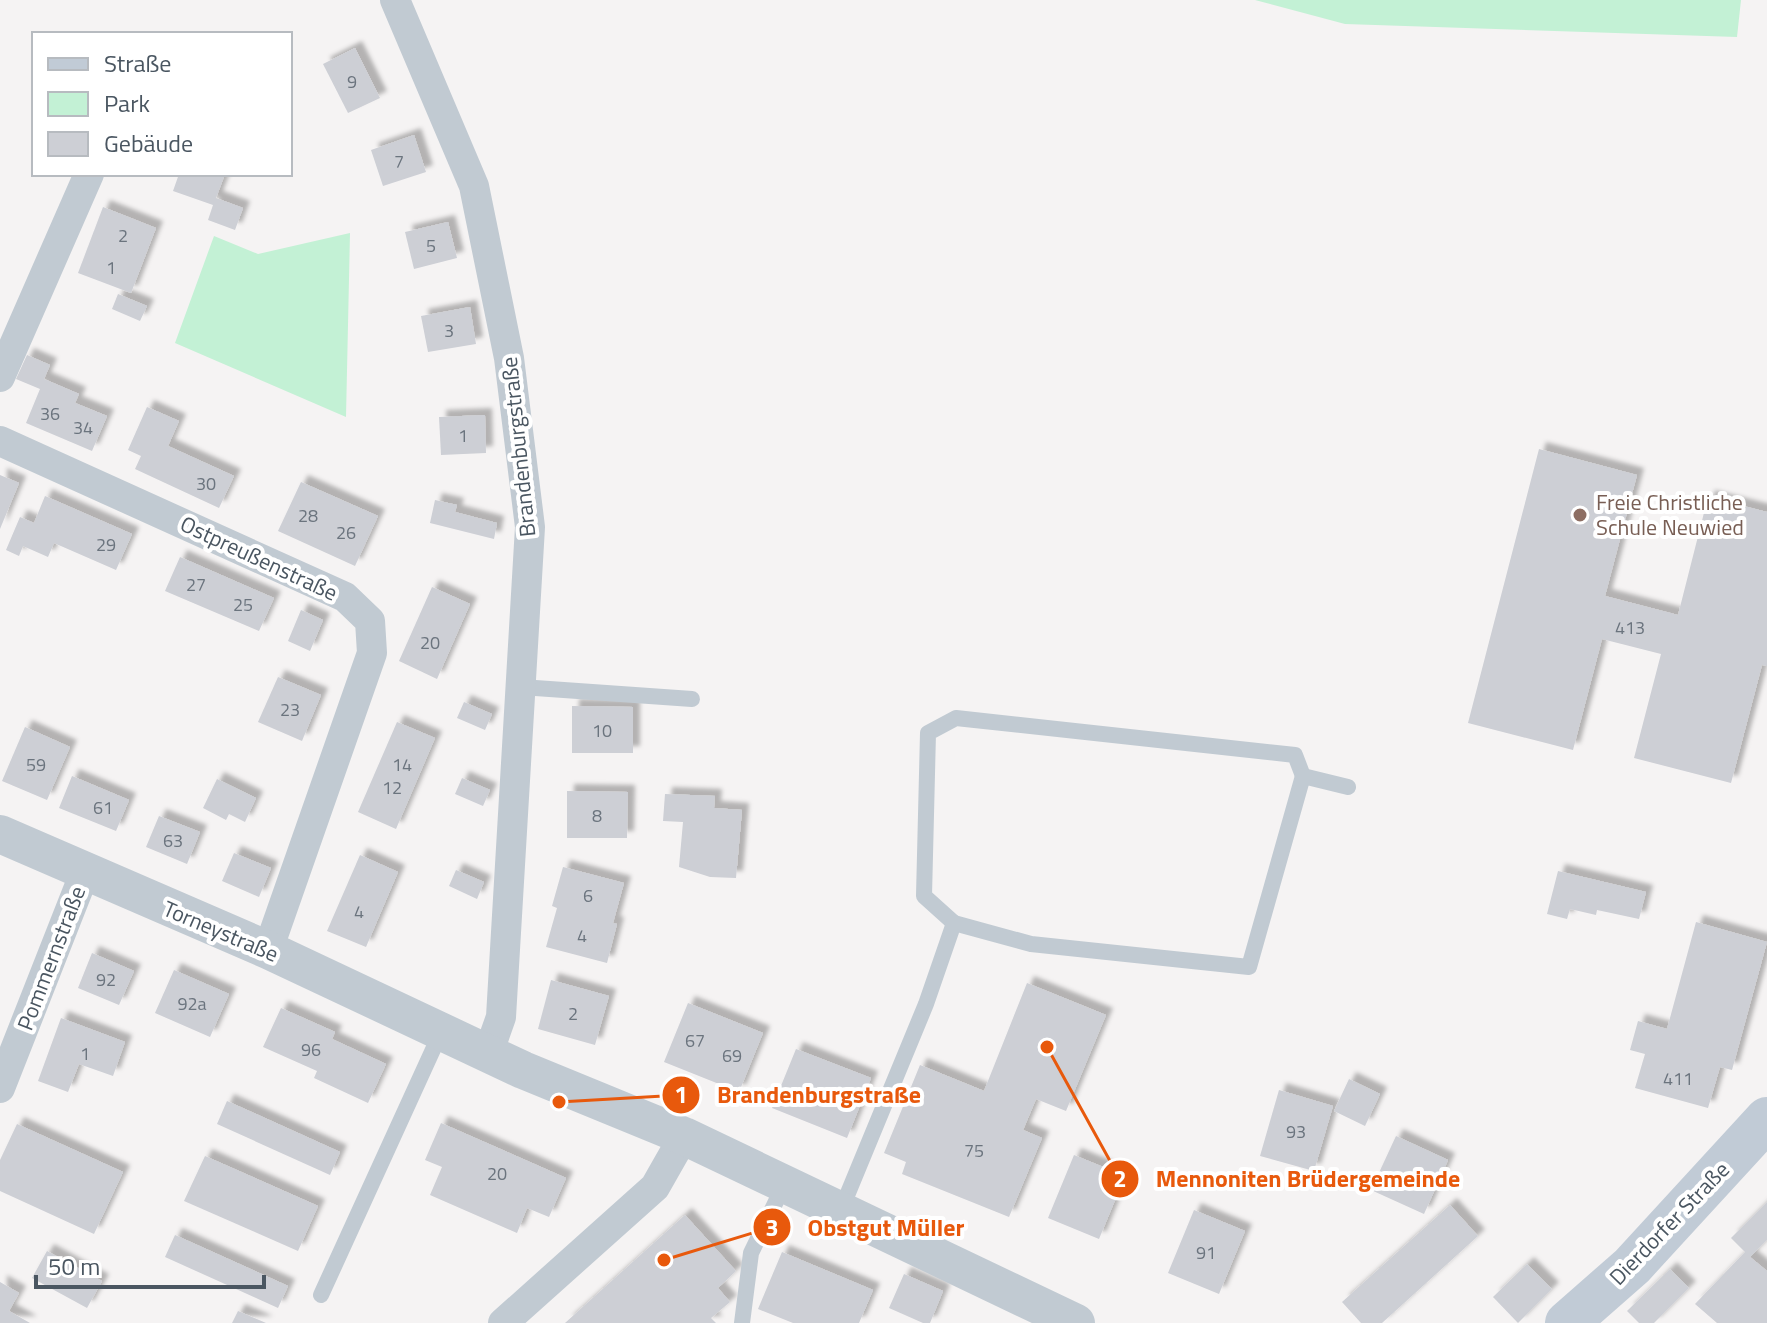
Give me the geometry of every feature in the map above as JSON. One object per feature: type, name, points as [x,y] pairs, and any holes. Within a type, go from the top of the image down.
[{"type":"main road","name":"Dierdorfer Straße","points":[[1567,1323],[1632,1266],[1767,1119]]},
{"type":"street","name":"Brandenburgstraße","points":[[395,0],[474,186],[509,358],[530,527],[501,1017],[488,1054]]},
{"type":"street","points":[[0,377],[88,176]]},
{"type":"street","name":"Ostpreußenstraße","points":[[0,441],[345,597],[370,621],[372,653],[268,950]]},
{"type":"street","name":"Torneystraße","points":[[0,834],[268,950],[488,1054],[684,1136],[1052,1318]]},
{"type":"street","name":"Pommernstraße","points":[[0,1088],[85,872]]},
{"type":"street","points":[[503,1323],[655,1187],[684,1136]]},
{"type":"lane","points":[[521,687],[692,699]]},
{"type":"lane","points":[[956,718],[1295,755],[1303,776],[1249,967],[1031,944],[954,923],[924,896],[928,733],[956,718]]},
{"type":"lane","points":[[1303,776],[1348,787]]},
{"type":"lane","points":[[840,1212],[926,1004],[954,923]]},
{"type":"lane","points":[[321,1295],[441,1032]]},
{"type":"lane","points":[[742,1323],[751,1253],[784,1185]]},
{"type":"green space","points":[[1255,0],[1741,0],[1737,37],[1345,24]]},
{"type":"green space","points":[[350,233],[346,417],[175,343],[214,236],[258,254]]},
{"type":"building","points":[[355,48],[380,98],[348,113],[323,64]]},
{"type":"building","points":[[414,135],[426,172],[383,186],[371,150]]},
{"type":"building","points":[[178,176],[224,176],[216,198],[243,208],[235,230],[208,220],[213,205],[173,191]]},
{"type":"building","points":[[103,207],[156,228],[131,293],[78,273]]},
{"type":"building","points":[[448,222],[457,258],[414,269],[405,232]]},
{"type":"building","points":[[118,294],[147,306],[140,321],[112,309]]},
{"type":"building","points":[[470,307],[476,344],[428,352],[421,316]]},
{"type":"building","points":[[27,355],[50,365],[44,379],[79,394],[75,403],[107,416],[92,451],[26,423],[40,389],[16,379]]},
{"type":"building","points":[[147,407],[179,421],[168,446],[234,476],[219,508],[135,469],[141,456],[128,450]]},
{"type":"building","points":[[485,415],[486,453],[441,455],[439,417]]},
{"type":"building","points":[[1539,449],[1637,475],[1605,596],[1678,615],[1708,497],[1767,512],[1767,666],[1762,665],[1731,783],[1634,758],[1661,654],[1602,639],[1573,750],[1468,723]]},
{"type":"building","points":[[0,475],[19,483],[0,529]]},
{"type":"building","points":[[301,482],[378,516],[355,566],[278,531]]},
{"type":"building","points":[[45,496],[132,534],[116,570],[54,543],[48,557],[23,546],[19,556],[6,550],[20,517],[34,523]]},
{"type":"building","points":[[435,500],[457,505],[455,512],[497,523],[494,539],[430,523]]},
{"type":"building","points":[[180,557],[274,598],[259,631],[165,591]]},
{"type":"building","points":[[432,587],[470,604],[437,679],[399,661]]},
{"type":"building","points":[[301,610],[323,620],[310,651],[288,641]]},
{"type":"building","points":[[278,677],[321,695],[302,741],[258,722]]},
{"type":"building","points":[[464,702],[492,714],[485,730],[457,718]]},
{"type":"building","points":[[572,706],[633,707],[633,753],[572,753]]},
{"type":"building","points":[[397,722],[435,738],[396,829],[358,812]]},
{"type":"building","points":[[25,727],[70,747],[47,800],[2,781]]},
{"type":"building","points":[[72,776],[129,800],[116,831],[59,808]]},
{"type":"building","points":[[462,778],[490,790],[483,806],[455,794]]},
{"type":"building","points":[[217,779],[256,798],[245,822],[229,814],[226,820],[203,808]]},
{"type":"building","points":[[567,791],[628,792],[627,838],[567,838]]},
{"type":"building","points":[[665,794],[715,796],[714,808],[742,810],[736,878],[710,877],[679,867],[683,822],[663,821]]},
{"type":"building","points":[[159,816],[200,832],[187,864],[146,847]]},
{"type":"building","points":[[234,853],[271,868],[259,897],[222,881]]},
{"type":"building","points":[[360,855],[398,872],[366,947],[327,931]]},
{"type":"building","points":[[563,867],[624,883],[613,923],[617,924],[607,963],[546,947],[557,908],[552,906]]},
{"type":"building","points":[[456,870],[484,882],[477,899],[449,886]]},
{"type":"building","points":[[1558,871],[1646,892],[1639,919],[1597,910],[1596,915],[1570,909],[1567,919],[1547,914]]},
{"type":"building","points":[[1696,922],[1767,942],[1732,1070],[1720,1067],[1708,1108],[1635,1088],[1645,1054],[1630,1050],[1638,1021],[1667,1029]]},
{"type":"building","points":[[92,953],[134,971],[119,1005],[78,988]]},
{"type":"building","points":[[174,970],[229,994],[210,1037],[155,1013]]},
{"type":"building","points":[[551,980],[609,996],[595,1045],[538,1029]]},
{"type":"building","points":[[1027,983],[1106,1015],[1066,1111],[1036,1099],[1023,1130],[1042,1138],[1009,1217],[902,1174],[906,1162],[884,1153],[920,1065],[984,1091]]},
{"type":"building","points":[[688,1003],[763,1033],[739,1092],[664,1062]]},
{"type":"building","points":[[281,1008],[335,1032],[332,1039],[386,1064],[368,1103],[314,1078],[317,1071],[263,1047]]},
{"type":"building","points":[[61,1018],[125,1042],[113,1076],[79,1064],[68,1092],[38,1081]]},
{"type":"building","points":[[796,1049],[871,1078],[847,1138],[772,1108]]},
{"type":"building","points":[[1349,1079],[1380,1094],[1365,1126],[1334,1111]]},
{"type":"building","points":[[1279,1090],[1333,1106],[1314,1171],[1260,1156]]},
{"type":"building","points":[[227,1101],[340,1152],[330,1175],[217,1124]]},
{"type":"building","points":[[441,1123],[566,1178],[549,1217],[527,1208],[517,1233],[430,1195],[442,1167],[425,1160]]},
{"type":"building","points":[[17,1124],[123,1172],[94,1234],[0,1191],[0,1160]]},
{"type":"building","points":[[1396,1136],[1448,1160],[1424,1214],[1371,1190]]},
{"type":"building","points":[[1074,1155],[1125,1176],[1099,1239],[1048,1218]]},
{"type":"building","points":[[205,1156],[318,1206],[298,1251],[184,1201]]},
{"type":"building","points":[[1767,1202],[1767,1240],[1750,1257],[1767,1271],[1767,1323],[1717,1323],[1695,1304],[1745,1252],[1731,1238]]},
{"type":"building","points":[[1450,1205],[1478,1236],[1382,1323],[1361,1323],[1342,1302]]},
{"type":"building","points":[[1194,1210],[1245,1231],[1219,1294],[1168,1273]]},
{"type":"building","points":[[685,1215],[736,1271],[718,1288],[730,1302],[711,1318],[716,1323],[565,1323]]},
{"type":"building","points":[[175,1235],[288,1286],[278,1308],[165,1257]]},
{"type":"building","points":[[47,1251],[102,1281],[87,1308],[32,1278]]},
{"type":"building","points":[[782,1252],[873,1290],[859,1323],[793,1323],[758,1309]]},
{"type":"building","points":[[1527,1264],[1552,1289],[1518,1323],[1493,1297]]},
{"type":"building","points":[[1670,1269],[1689,1288],[1654,1323],[1639,1323],[1627,1311]]},
{"type":"building","points":[[904,1274],[943,1291],[930,1323],[923,1323],[889,1308]]},
{"type":"building","points":[[0,1282],[19,1293],[9,1311],[30,1323],[0,1323]]},
{"type":"building","points":[[238,1311],[266,1323],[232,1323]]},
{"type":"place","name":"Freie Christliche Schule Neuwied","points":[[1580,515]]},
{"type":"place","name":"Mennoniten Brüdergemeinde","points":[[1047,1047]]},
{"type":"place","name":"Brandenburgstraße","points":[[559,1102]]},
{"type":"place","name":"Obstgut Müller","points":[[664,1260]]}]
